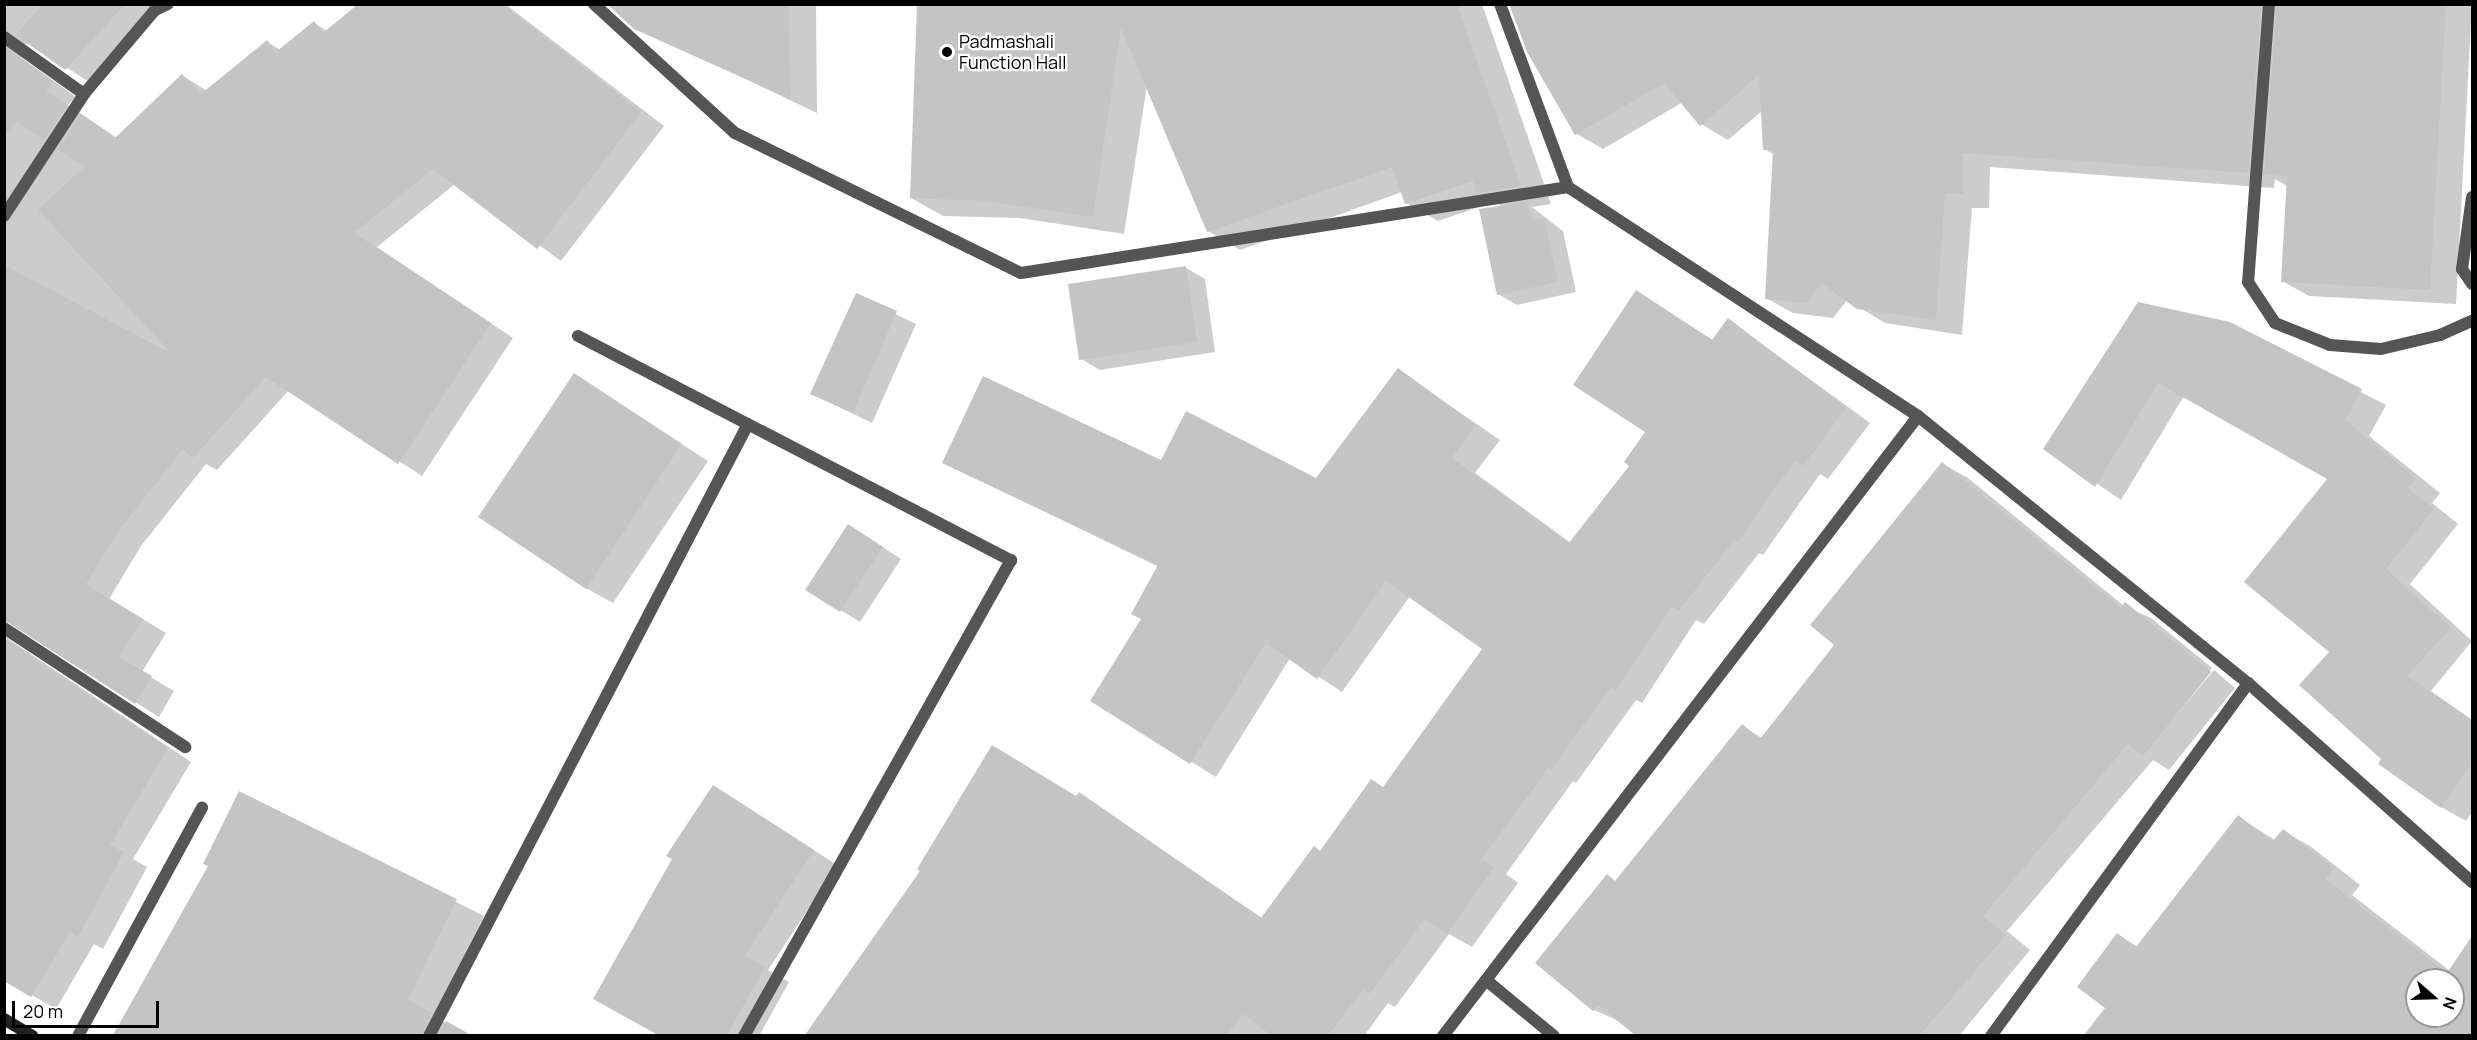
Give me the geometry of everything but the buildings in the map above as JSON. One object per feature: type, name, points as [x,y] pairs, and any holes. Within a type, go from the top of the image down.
[{"type":"main road","points":[[4,1019],[32,1035]]},
{"type":"street","points":[[4,216],[84,94],[155,10],[168,4]]},
{"type":"street","points":[[594,4],[735,133],[1021,273],[1568,186]]},
{"type":"street","points":[[1500,4],[1568,186],[1918,416],[2248,683],[2472,882]]},
{"type":"street","points":[[2269,4],[2248,282],[2275,323],[2330,345],[2381,349],[2440,335],[2472,321]]},
{"type":"street","points":[[4,37],[84,94]]},
{"type":"street","points":[[2472,197],[2462,269],[2472,284]]},
{"type":"street","points":[[578,336],[1011,560],[744,1035]]},
{"type":"street","points":[[1443,1035],[1918,416]]},
{"type":"street","points":[[429,1035],[748,424]]},
{"type":"street","points":[[4,628],[185,747]]},
{"type":"street","points":[[1990,1035],[2248,683]]},
{"type":"street","points":[[78,1035],[202,808]]},
{"type":"street","points":[[1486,980],[1554,1035]]},
{"type":"place","name":"Padmashali Function Hall","points":[[947,52]]}]
